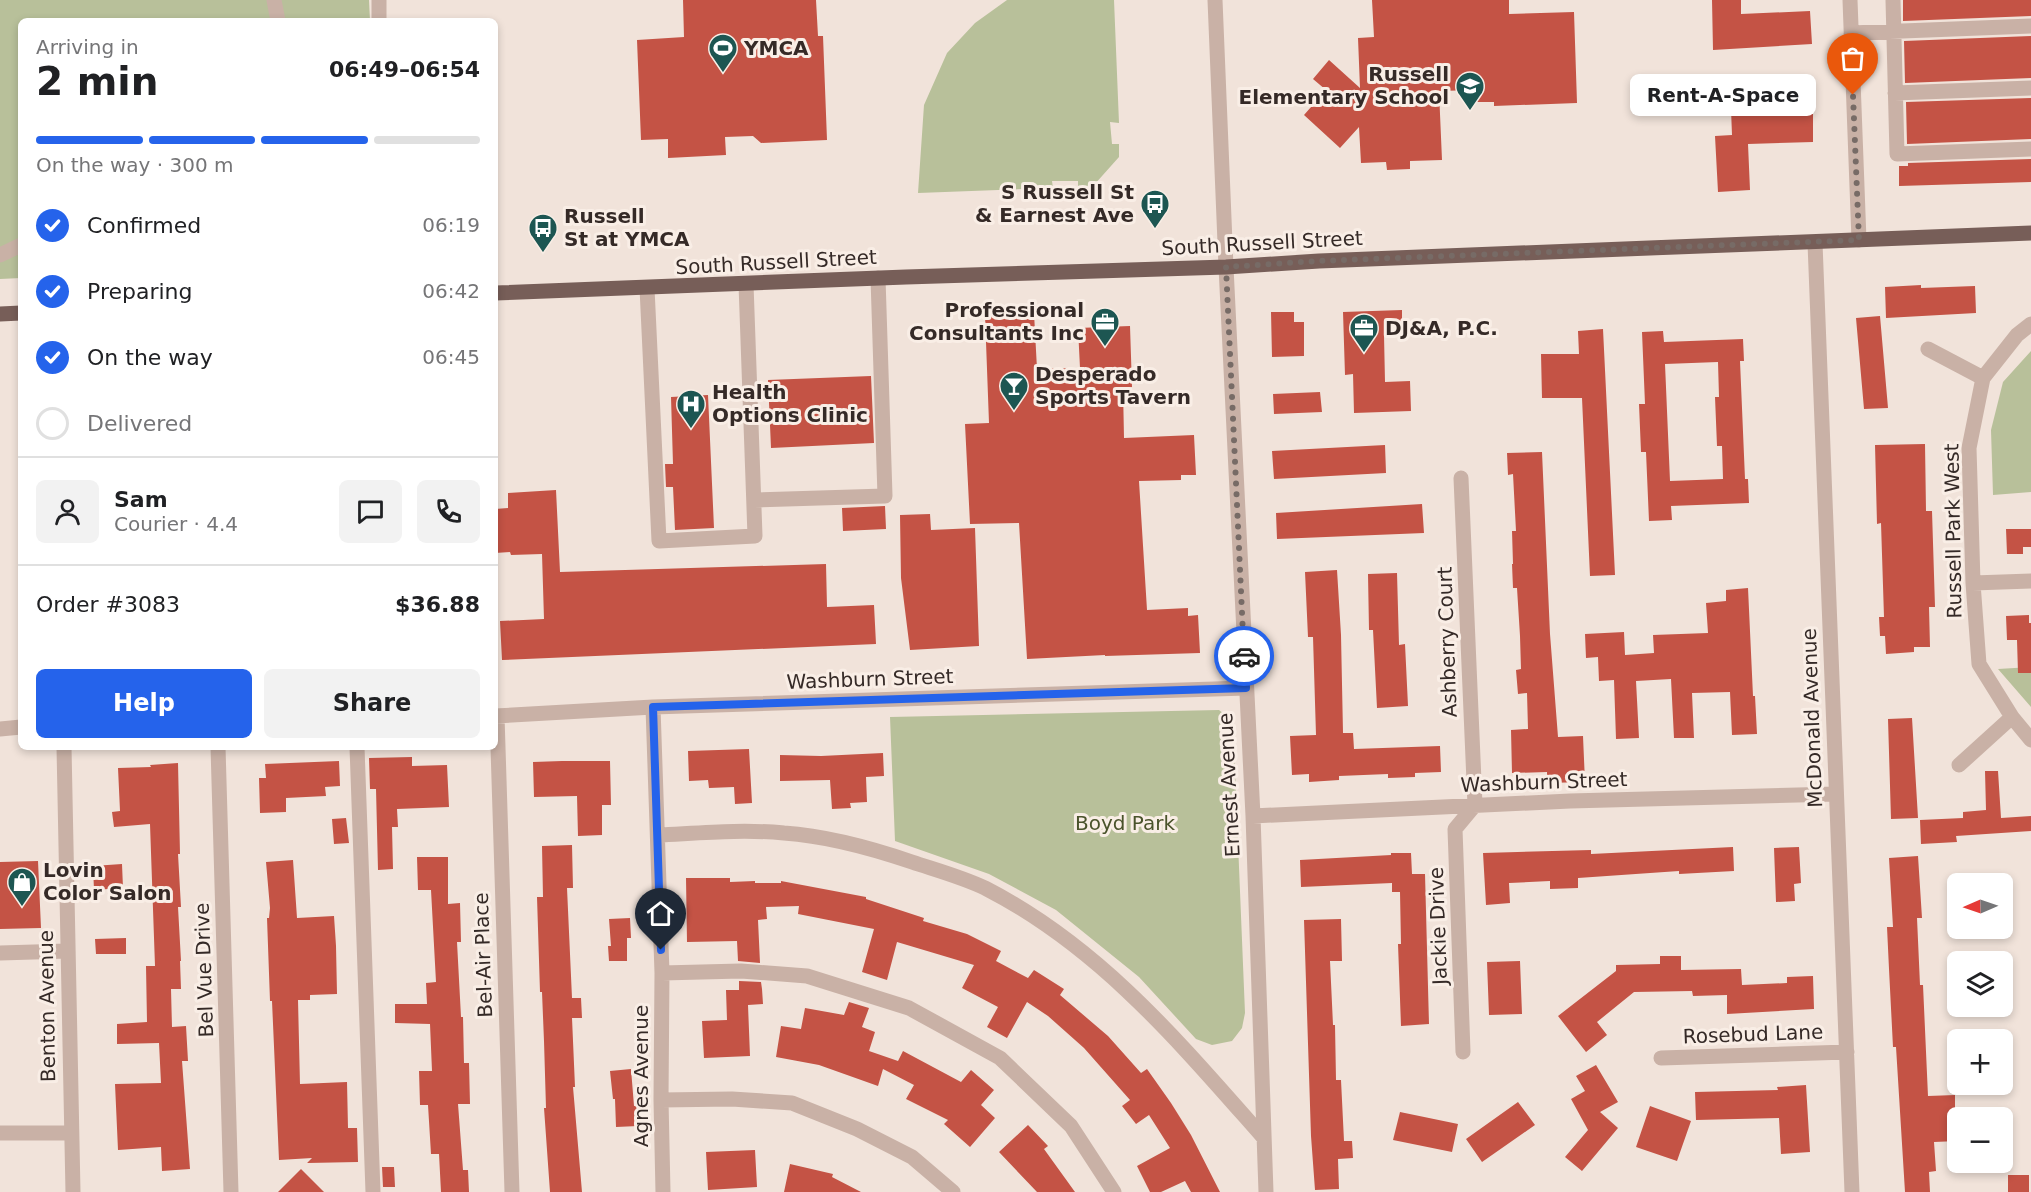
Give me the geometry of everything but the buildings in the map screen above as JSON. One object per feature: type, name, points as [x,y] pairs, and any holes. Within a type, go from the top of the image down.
[{"type":"main road","name":"South Russell Street","points":[[498,293],[1226,267],[1318,261],[2031,233]]},
{"type":"main road","points":[[0,314],[18,313]]},
{"type":"street","points":[[274,0],[277,18]]},
{"type":"street","points":[[379,0],[379,18]]},
{"type":"street","name":"Ernest Avenue","points":[[1215,0],[1253,816],[1266,1192]]},
{"type":"street","points":[[1850,0],[1859,240]]},
{"type":"street","points":[[1893,0],[1897,154],[2031,149]]},
{"type":"street","points":[[1851,33],[2031,26]]},
{"type":"street","points":[[1895,93],[2031,88]]},
{"type":"street","name":"McDonald Avenue","points":[[1815,243],[1852,1192]]},
{"type":"street","points":[[0,255],[18,246]]},
{"type":"street","points":[[754,500],[885,496],[878,278]]},
{"type":"street","points":[[647,288],[659,541],[755,536],[746,284]]},
{"type":"street","name":"Russell Park West","points":[[2031,324],[2017,335],[1983,378],[1969,448],[1973,583],[1979,664],[2012,717],[2031,740]]},
{"type":"street","points":[[1928,349],[1983,378]]},
{"type":"street","name":"Ashberry Court","points":[[1461,478],[1475,805]]},
{"type":"street","points":[[1973,583],[2031,581]]},
{"type":"street","name":"Washburn Street","points":[[498,716],[653,707],[1246,688]]},
{"type":"street","name":"Agnes Avenue","points":[[653,707],[662,973],[663,1192]]},
{"type":"street","points":[[1959,765],[2012,717]]},
{"type":"street","points":[[0,729],[18,727]]},
{"type":"street","name":"Benton Avenue","points":[[64,750],[73,1192]]},
{"type":"street","name":"Bel Vue Drive","points":[[218,750],[231,1192]]},
{"type":"street","points":[[357,750],[373,1192]]},
{"type":"street","name":"Bel-Air Place","points":[[497,750],[512,1192]]},
{"type":"street","name":"Washburn Street","points":[[1253,816],[1475,805],[1836,794]]},
{"type":"street","name":"Jackie Drive","points":[[1463,1052],[1455,829],[1475,805]]},
{"type":"street","points":[[658,835],[731,831],[785,833],[876,850],[982,887],[1042,921],[1134,996],[1164,1025],[1263,1137]]},
{"type":"street","points":[[0,953],[68,951]]},
{"type":"street","points":[[662,973],[741,971],[807,976],[909,1008],[1000,1058],[1071,1126],[1114,1192]]},
{"type":"street","name":"Rosebud Lane","points":[[1661,1058],[1847,1052]]},
{"type":"street","points":[[661,1100],[732,1099],[792,1102],[857,1129],[912,1158],[953,1192]]},
{"type":"street","points":[[0,1133],[71,1133]]},
{"type":"green space","points":[[0,0],[369,0],[370,18],[18,18],[18,278],[0,279]]},
{"type":"green space","points":[[1007,0],[1114,0],[1119,123],[1110,122],[1112,144],[1119,144],[1119,157],[1094,185],[1078,187],[1078,181],[1052,181],[1053,188],[918,193],[924,105],[947,53],[975,23]]},
{"type":"green space","points":[[2031,351],[2031,492],[1993,495],[1991,430],[2003,382]]},
{"type":"green space","points":[[2031,667],[2031,707],[1998,669]]},
{"type":"green space","name":"Boyd Park","points":[[1219,710],[1233,721],[1245,1013],[1242,1028],[1232,1041],[1212,1045],[1196,1039],[1139,977],[1056,910],[989,874],[895,841],[890,717]]},
{"type":"way so far","points":[[1244,656],[1226,267],[1318,261],[1859,240],[1853,95]]},
{"type":"place","name":"YMCA","points":[[723,74]]},
{"type":"place","name":"Rent-A-Space","points":[[1853,95]]},
{"type":"place","name":"Russell Elementary School","points":[[1470,112]]},
{"type":"place","name":"S Russell St & Earnest Ave","points":[[1155,230]]},
{"type":"place","name":"Russell St at YMCA","points":[[543,254]]},
{"type":"place","name":"Professional Consultants Inc","points":[[1105,348]]},
{"type":"place","name":"DJ&A, P.C.","points":[[1364,354]]},
{"type":"place","name":"Desperado Sports Tavern","points":[[1014,412]]},
{"type":"place","name":"Health Options Clinic","points":[[691,430]]},
{"type":"place","name":"Lovin Color Salon","points":[[22,908]]},
{"type":"route","points":[[661,950],[653,707],[1246,688],[1244,656]]}]
